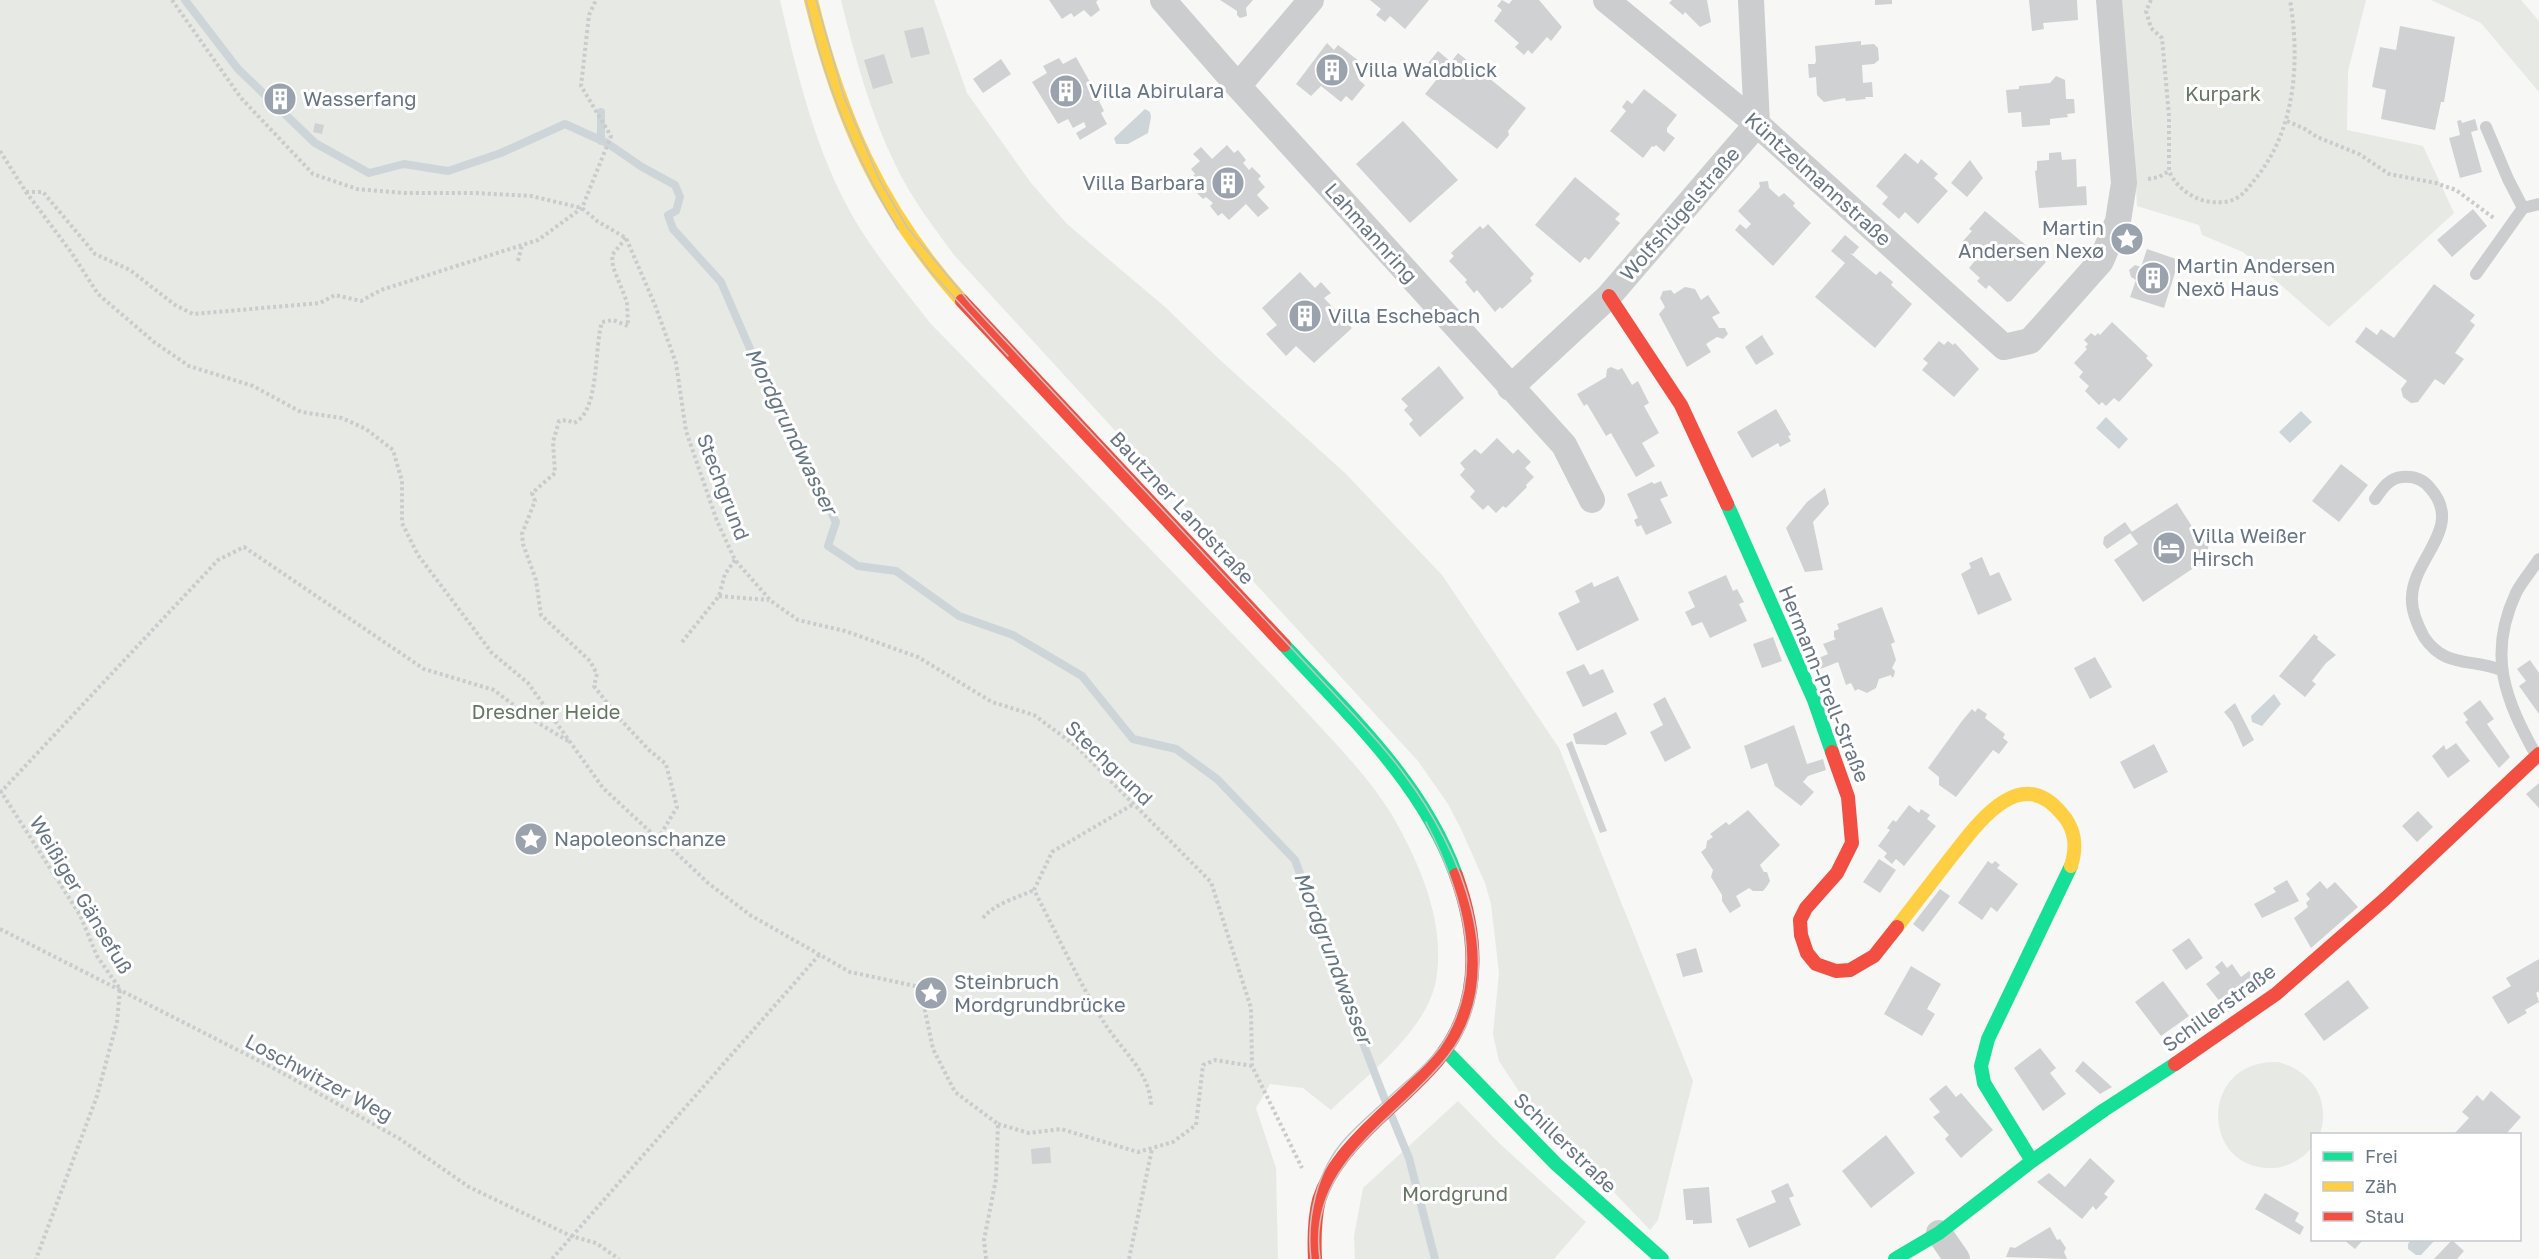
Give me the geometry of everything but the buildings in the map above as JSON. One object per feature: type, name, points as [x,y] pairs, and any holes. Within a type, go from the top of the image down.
[{"type":"street","name":"Bautzner Landstraße","points":[[811,0],[840,99],[857,143],[876,182],[903,228],[933,269],[1351,717],[1402,777],[1427,815],[1450,861],[1472,935],[1474,967],[1468,1002],[1459,1025],[1445,1050],[1428,1070],[1349,1146],[1329,1176],[1320,1200],[1314,1234],[1316,1259]]},
{"type":"street","name":"Lahmannring","points":[[1163,0],[1510,388],[1564,445],[1592,500]]},
{"type":"street","points":[[1238,86],[1311,0]]},
{"type":"street","name":"Küntzelmannstraße","points":[[1606,0],[1757,124],[2004,347],[2030,341],[2101,261],[2118,221],[2124,183],[2109,0]]},
{"type":"street","points":[[1751,0],[1757,124]]},
{"type":"street","name":"Wolfshügelstraße","points":[[1510,388],[1609,296],[1757,124]]},
{"type":"street","name":"Hermann-Prell-Straße","points":[[1609,296],[1681,405],[1814,700],[1843,780],[1848,797],[1852,843],[1838,873],[1806,908],[1800,920],[1801,935],[1807,953],[1816,964],[1836,971],[1850,970],[1874,956],[1987,812],[2002,802],[2026,795],[2043,799],[2055,805],[2069,827],[2075,840],[2075,852],[2070,868],[1988,1040],[1981,1066],[1988,1091],[2032,1161]]},
{"type":"street","name":"Schillerstraße","points":[[1895,1259],[1939,1233],[2032,1161],[2276,994],[2386,898],[2538,755]]},
{"type":"street","name":"Schillerstraße","points":[[1445,1050],[1556,1164],[1662,1259]]},
{"type":"street","points":[[1939,1233],[1957,1259]]},
{"type":"lane","points":[[2486,127],[2523,208]]},
{"type":"lane","points":[[2476,274],[2523,208],[2539,204]]},
{"type":"lane","points":[[2375,499],[2386,484],[2397,477],[2412,476],[2426,483],[2439,498],[2444,513],[2439,532],[2416,578],[2412,597],[2414,614],[2425,637],[2439,653],[2456,662],[2490,665],[2502,670]]},
{"type":"lane","points":[[2538,755],[2519,725],[2502,670],[2500,649],[2504,627],[2517,593],[2539,559]]},
{"type":"path","points":[[171,0],[240,98],[313,174],[357,189],[405,194],[476,193],[531,196],[582,208],[597,221],[626,238],[612,255],[613,267],[627,302],[628,326],[613,320],[602,322],[597,337],[595,379],[588,408],[579,421],[574,423],[567,420],[559,421],[553,442],[555,473],[532,493],[535,501],[522,534],[523,544],[536,580],[541,615],[590,661],[597,674],[594,686],[618,717],[650,751],[666,764],[677,807],[658,839]]},
{"type":"path","points":[[26,192],[44,192],[95,254],[130,270],[175,305],[193,314],[320,303],[335,295],[362,301],[381,290],[538,240],[582,208],[611,136],[581,86],[589,15],[596,0]]},
{"type":"path","points":[[2151,0],[2146,11],[2151,28],[2162,38],[2166,76],[2169,171],[2174,181],[2197,199],[2208,202],[2232,201],[2241,197],[2270,161],[2287,121],[2293,81],[2295,30],[2290,0]]},
{"type":"path","points":[[2287,121],[2317,137],[2359,154],[2389,174],[2436,183],[2456,190],[2482,209]]},
{"type":"path","points":[[0,151],[98,294],[154,342],[189,366],[253,386],[301,412],[342,418],[366,429],[393,450],[402,481],[402,523],[418,555],[492,652],[528,683],[603,788],[708,883],[750,915],[850,972],[920,987],[933,1049],[955,1092],[998,1124],[1029,1133],[1061,1129],[1138,1152],[1152,1149],[1173,1142],[1196,1125],[1203,1065],[1215,1060],[1252,1066]]},
{"type":"path","points":[[2159,177],[2169,171]]},
{"type":"path","name":"Stechgrund","points":[[626,238],[655,305],[676,363],[686,431],[717,521],[735,560],[771,601],[798,620],[845,631],[918,657],[992,702],[1034,715],[1076,746],[1210,882],[1251,1008],[1252,1066],[1320,1200]]},
{"type":"path","points":[[518,261],[522,245]]},
{"type":"path","points":[[0,792],[78,712],[218,560],[244,547],[424,669],[494,690],[530,718],[570,742]]},
{"type":"path","points":[[682,642],[719,596],[725,574],[735,560]]},
{"type":"path","points":[[719,596],[771,601]]},
{"type":"path","name":"Weißiger Gänsefuß","points":[[0,792],[80,915],[98,956],[120,989],[117,1022],[97,1096],[36,1259]]},
{"type":"path","points":[[983,918],[1007,901],[1034,890],[1052,852],[1132,805]]},
{"type":"path","points":[[1034,890],[1106,1025],[1137,1064],[1151,1095],[1151,1107]]},
{"type":"path","name":"Loschwitzer Weg","points":[[0,929],[279,1071],[390,1133],[469,1187],[571,1236],[596,1243],[619,1259]]},
{"type":"path","points":[[552,1259],[820,954]]},
{"type":"path","points":[[986,1259],[984,1240],[996,1179],[998,1124]]},
{"type":"path","points":[[1129,1259],[1152,1149]]},
{"type":"green space","name":"Dresdner Heide","points":[[0,0],[780,0],[799,78],[824,155],[846,204],[885,265],[930,323],[1246,648],[1352,762],[1392,815],[1421,874],[1434,916],[1438,959],[1436,980],[1421,1017],[1393,1051],[1331,1110],[1303,1088],[1270,1084],[1256,1108],[1276,1168],[1278,1259],[0,1259]]},
{"type":"green space","points":[[841,0],[934,0],[967,93],[1031,183],[1067,224],[1165,307],[1345,473],[1442,575],[1559,748],[1693,1081],[1658,1220],[1650,1230],[1522,1096],[1499,1061],[1493,1034],[1499,973],[1491,904],[1485,883],[1448,804],[1418,761],[954,255],[908,189],[878,126]]},
{"type":"green space","name":"Kurpark","points":[[2120,0],[2366,0],[2348,71],[2347,130],[2423,146],[2454,213],[2329,327],[2243,252],[2202,235],[2199,225],[2137,206],[2133,124]]},
{"type":"green space","points":[[2431,0],[2521,0],[2539,21],[2539,92],[2481,23]]},
{"type":"green space","points":[[2278,1062],[2290,1066],[2309,1080],[2321,1099],[2323,1122],[2320,1133],[2311,1133],[2311,1148],[2300,1159],[2290,1164],[2273,1168],[2249,1164],[2232,1152],[2221,1135],[2218,1115],[2222,1095],[2233,1078],[2252,1066]]},
{"type":"green space","name":"Mordgrund","points":[[1458,1101],[1499,1143],[1586,1222],[1554,1259],[1355,1259],[1354,1236],[1363,1188]]},
{"type":"shaded area","points":[[1145,109],[1150,112],[1151,117],[1148,133],[1128,144],[1116,144],[1114,138]]},
{"type":"shaded area","points":[[2301,411],[2312,422],[2290,443],[2279,432]]},
{"type":"shaded area","points":[[2106,417],[2128,439],[2119,449],[2096,428]]},
{"type":"shaded area","points":[[2274,694],[2281,704],[2262,726],[2252,722],[2251,716]]},
{"type":"shaded area","points":[[2410,1241],[2434,1241],[2421,1255],[2416,1255],[2408,1249]]},
{"type":"waterway","name":"Mordgrundwasser","points":[[185,0],[238,69],[315,143],[369,173],[404,164],[448,171],[501,153],[565,124],[607,143],[642,167],[675,185],[680,197],[676,211],[668,215],[673,229],[721,282],[767,388],[836,522],[828,546],[858,566],[896,571],[959,616],[1013,635],[1082,676],[1133,739],[1176,749],[1217,779],[1295,860],[1385,1100]]},
{"type":"waterway","points":[[601,112],[601,141]]},
{"type":"waterway","name":"Mordgrundwasser","points":[[1392,1117],[1409,1158],[1435,1259]]},
{"type":"tram line","points":[[806,0],[822,60],[843,119],[868,175],[898,229]]},
{"type":"tram line","points":[[816,0],[844,97],[879,179],[907,227],[971,304],[1386,751],[1425,804],[1444,837],[1460,873],[1472,911],[1478,949],[1477,986],[1467,1023],[1448,1056],[1360,1146],[1341,1169],[1327,1196],[1319,1225],[1320,1259]]},
{"type":"tram line","points":[[913,248],[930,271],[1008,356]]},
{"type":"tram line","points":[[1311,1259],[1312,1211],[1321,1180],[1335,1151],[1351,1132],[1420,1069],[1440,1047],[1455,1020],[1464,992],[1467,963],[1465,934],[1459,905],[1439,849],[1426,822]]},
{"type":"traffic: fast","points":[[1727,504],[1814,700],[1832,752]]},
{"type":"traffic: fast","points":[[1284,645],[1358,724],[1404,780],[1442,842],[1456,875]]},
{"type":"traffic: fast","points":[[2032,1161],[1984,1083],[1981,1066],[1988,1039],[2071,866]]},
{"type":"traffic: fast","points":[[1445,1050],[1556,1164],[1662,1259]]},
{"type":"traffic: fast","points":[[1895,1259],[1939,1233],[2032,1161],[2175,1064]]},
{"type":"traffic: slow","points":[[811,0],[835,84],[867,161],[908,232],[933,267],[962,301]]},
{"type":"traffic: slow","points":[[1897,927],[1984,818],[1998,805],[2013,797],[2029,794],[2046,799],[2062,814],[2073,832],[2074,852],[2071,866]]},
{"type":"traffic: jam","points":[[1609,296],[1681,405],[1727,504]]},
{"type":"traffic: jam","points":[[962,301],[1284,645]]},
{"type":"traffic: jam","points":[[1832,752],[1848,797],[1852,843],[1837,873],[1806,908],[1800,920],[1801,935],[1807,953],[1816,964],[1836,971],[1850,970],[1874,956],[1897,927]]},
{"type":"traffic: jam","points":[[2175,1064],[2276,994],[2386,898],[2539,754]]},
{"type":"traffic: jam","points":[[1315,1259],[1317,1207],[1329,1177],[1360,1137],[1437,1061],[1452,1040],[1462,1018],[1469,995],[1472,947],[1464,899],[1456,875]]},
{"type":"place","name":"Villa Waldblick","points":[[1332,70]]},
{"type":"place","name":"Villa Abirulara","points":[[1066,91]]},
{"type":"place","name":"Wasserfang","points":[[280,99]]},
{"type":"place","name":"Villa Barbara","points":[[1228,183]]},
{"type":"place","name":"Martin Andersen Nexø","points":[[2127,239]]},
{"type":"place","name":"Martin Andersen Nexö Haus","points":[[2153,278]]},
{"type":"place","name":"Villa Eschebach","points":[[1305,316]]},
{"type":"place","name":"Villa Weißer Hirsch","points":[[2169,548]]},
{"type":"place","name":"Napoleonschanze","points":[[531,839]]},
{"type":"place","name":"Steinbruch Mordgrundbrücke","points":[[931,993]]}]
